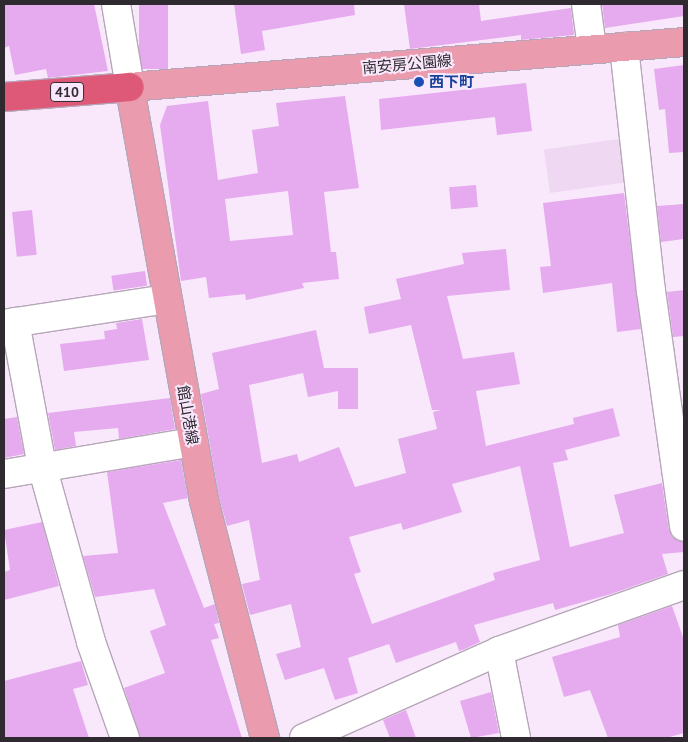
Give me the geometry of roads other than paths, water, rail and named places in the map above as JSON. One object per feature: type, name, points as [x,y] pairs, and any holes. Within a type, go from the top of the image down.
[{"type":"highway","name":"410","points":[[4,97],[130,87]]},
{"type":"main road","name":"南安房公園線","points":[[130,87],[684,42]]},
{"type":"main road","name":"館山港線","points":[[130,87],[193,442],[266,738]]},
{"type":"street","points":[[116,4],[130,87]]},
{"type":"street","points":[[586,4],[592,48]]},
{"type":"street","points":[[624,47],[651,290],[684,527]]},
{"type":"street","points":[[126,738],[91,642],[42,466],[9,323],[167,299]]},
{"type":"street","points":[[4,474],[42,466],[193,442]]},
{"type":"street","points":[[304,738],[499,651],[684,585]]},
{"type":"street","points":[[499,651],[516,738]]},
{"type":"place","name":"西下町","points":[[419,82]]}]
